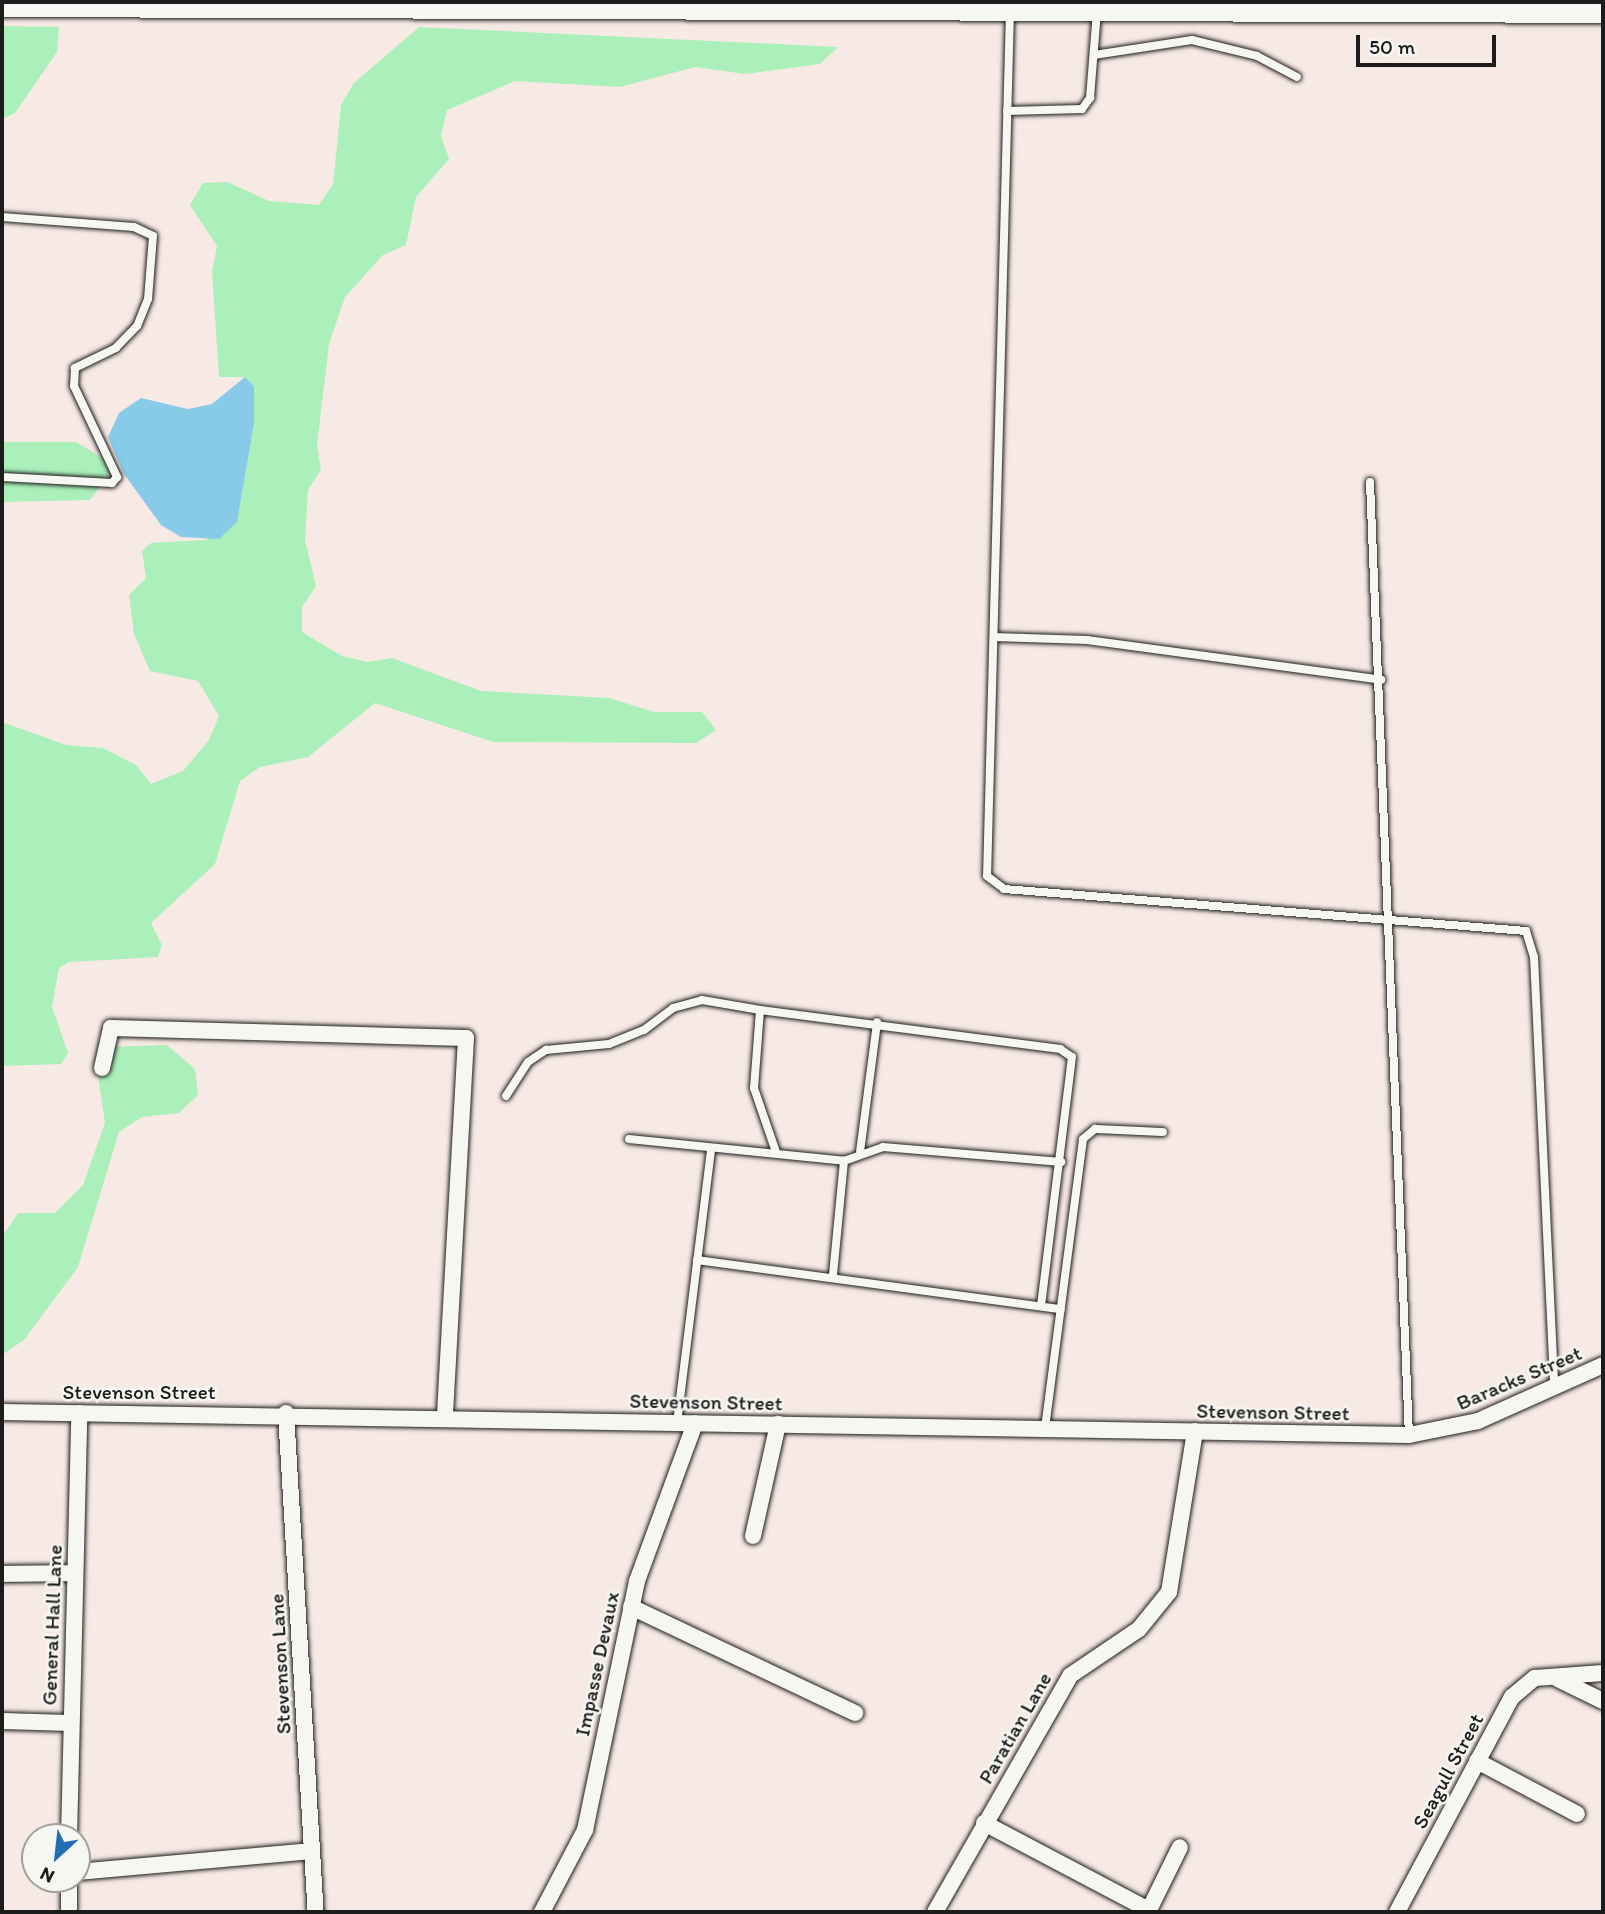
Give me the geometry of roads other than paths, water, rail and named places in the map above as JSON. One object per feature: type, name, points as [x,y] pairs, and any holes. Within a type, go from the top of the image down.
[{"type":"main road","points":[[2,5],[693,3],[1010,8],[1049,5],[1097,8],[1288,5],[1603,11]]},
{"type":"street","points":[[102,1068],[111,1028],[466,1038],[445,1417]]},
{"type":"street","name":"Baracks Street","points":[[1409,1435],[1478,1421],[1603,1365]]},
{"type":"street","name":"Stevenson Street","points":[[2,1412],[286,1413],[677,1423],[1409,1435]]},
{"type":"street","name":"General Hall Lane","points":[[69,1823],[79,1413]]},
{"type":"street","name":"Stevenson Lane","points":[[286,1413],[316,1912]]},
{"type":"street","name":"Impasse Devaux","points":[[542,1912],[585,1830],[631,1606],[695,1423]]},
{"type":"street","points":[[753,1536],[778,1424]]},
{"type":"street","name":"Paratian Lane","points":[[935,1912],[1071,1675],[1147,1622],[1169,1592],[1195,1431]]},
{"type":"street","points":[[2,1574],[74,1573]]},
{"type":"street","points":[[631,1606],[752,1670],[855,1713]]},
{"type":"street","name":"Seagull Street","points":[[1396,1912],[1512,1697],[1535,1678],[1558,1679],[1603,1673]]},
{"type":"street","points":[[1558,1679],[1603,1701]]},
{"type":"street","points":[[2,1721],[70,1723]]},
{"type":"street","points":[[1477,1761],[1577,1814]]},
{"type":"street","points":[[984,1823],[1148,1911],[1180,1847]]},
{"type":"street","points":[[91,1871],[312,1851]]},
{"type":"street","points":[[69,1893],[69,1912]]},
{"type":"lane","points":[[1010,8],[987,876],[1003,890],[1390,923],[1516,926],[1533,940],[1554,1387]]},
{"type":"lane","points":[[1007,111],[1082,109],[1090,98],[1097,8]]},
{"type":"lane","points":[[1094,55],[1192,40],[1257,56],[1297,77]]},
{"type":"lane","points":[[2,217],[134,227],[153,236],[148,299],[137,326],[116,348],[75,368],[74,386],[117,477],[112,483],[2,477]]},
{"type":"lane","points":[[1370,482],[1381,680],[1409,1435]]},
{"type":"lane","points":[[993,637],[1087,640],[1381,680]]},
{"type":"lane","points":[[506,1096],[528,1062],[545,1050],[609,1044],[673,1008],[702,1000],[760,1010],[877,1021],[1060,1049],[1072,1057],[1041,1306]]},
{"type":"lane","points":[[760,1010],[754,1088],[776,1152]]},
{"type":"lane","points":[[860,1152],[877,1021]]},
{"type":"lane","points":[[1045,1428],[1083,1139],[1095,1129],[1163,1132]]},
{"type":"lane","points":[[629,1139],[711,1150],[776,1152],[844,1161],[860,1152],[883,1147],[1061,1162]]},
{"type":"lane","points":[[677,1423],[711,1150]]},
{"type":"lane","points":[[833,1275],[844,1161]]},
{"type":"lane","points":[[697,1260],[833,1275],[1060,1309]]},
{"type":"water","points":[[245,377],[254,386],[254,423],[237,522],[219,539],[181,537],[161,525],[124,474],[108,437],[119,413],[141,398],[188,409],[212,404]]}]
